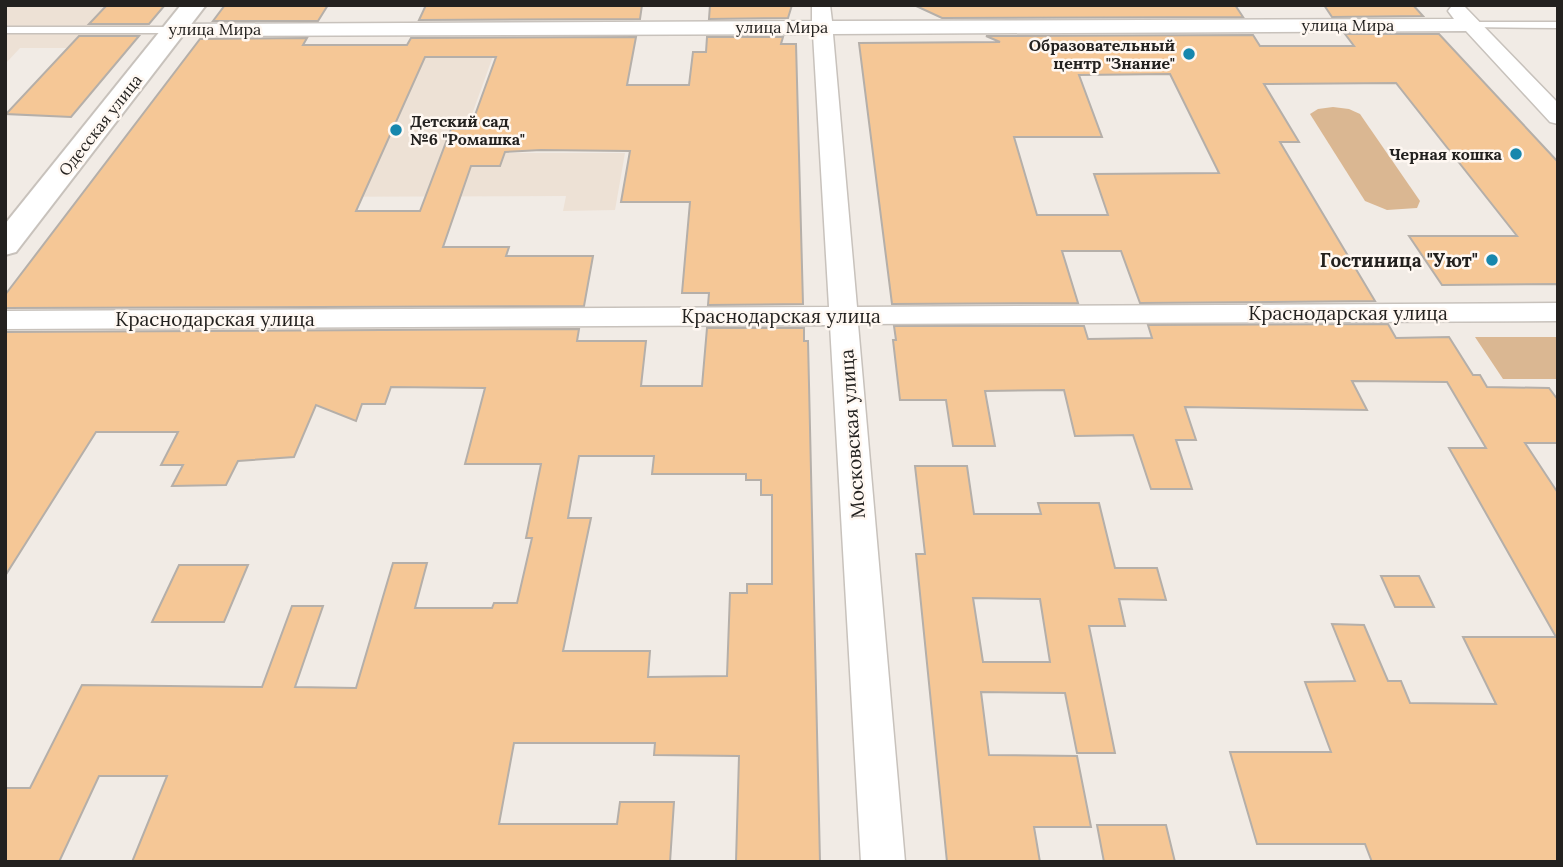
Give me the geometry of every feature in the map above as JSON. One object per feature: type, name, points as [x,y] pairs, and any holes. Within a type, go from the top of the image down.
[{"type":"street","name":"Одесская улица","points":[[5,245],[194,5]]},
{"type":"street","points":[[1452,5],[1558,117]]},
{"type":"street","name":"улица Мира","points":[[175,30],[822,16],[1471,25]]},
{"type":"street","name":"Московская улица","points":[[822,16],[883,862]]},
{"type":"street","name":"Краснодарская улица","points":[[5,320],[1558,312]]},
{"type":"lane","name":"улица Мира","points":[[1471,25],[1558,26]]},
{"type":"lane","name":"улица Мира","points":[[5,30],[175,30]]},
{"type":"shaded area","points":[[5,5],[165,5],[129,48],[20,48],[5,64]]},
{"type":"shaded area","name":"Детский сад №6 \"Ромашка\"","points":[[392,45],[497,45],[458,153],[625,153],[615,210],[563,211],[566,196],[225,197]]},
{"type":"shaded area","points":[[1333,107],[1360,114],[1420,201],[1417,208],[1387,210],[1365,201],[1310,114],[1318,109]]},
{"type":"shaded area","points":[[1475,337],[1558,337],[1558,379],[1503,379]]},
{"type":"building","points":[[107,5],[165,5],[149,24],[89,24]]},
{"type":"building","points":[[225,5],[328,5],[318,21],[213,21]]},
{"type":"building","points":[[426,5],[642,5],[640,19],[419,20]]},
{"type":"building","points":[[710,5],[792,5],[788,18],[709,19]]},
{"type":"building","points":[[914,5],[1235,5],[1243,17],[942,18]]},
{"type":"building","points":[[1324,5],[1413,5],[1423,16],[1332,17]]},
{"type":"building","points":[[1345,34],[1439,34],[1558,162],[1558,287],[1556,284],[1442,285],[1409,236],[1517,236],[1396,83],[1264,84],[1299,142],[1280,142],[1375,301],[1140,303],[1121,251],[1062,251],[1078,303],[892,304],[859,43],[1000,42],[986,36],[1253,35],[1260,46],[1354,46]],"holes":[[[1170,74],[1219,173],[1094,174],[1108,215],[1037,215],[1014,137],[1102,137],[1079,75]]]},
{"type":"building","points":[[79,36],[139,36],[71,117],[6,114]]},
{"type":"building","points":[[636,37],[627,85],[689,85],[693,52],[706,52],[707,37],[783,37],[781,44],[796,44],[803,304],[708,305],[709,293],[682,293],[690,202],[621,202],[630,151],[541,150],[505,152],[500,166],[471,166],[443,247],[509,247],[506,256],[593,256],[584,306],[5,308],[5,295],[200,39],[307,38],[303,45],[407,45],[411,38]],"holes":[[[425,57],[496,57],[470,129],[451,129],[420,211],[356,211]]]},
{"type":"building","points":[[1388,324],[1396,338],[1449,337],[1473,375],[1480,375],[1487,387],[1549,388],[1558,400],[1558,443],[1525,443],[1558,493],[1558,862],[1372,862],[1365,844],[1257,844],[1230,752],[1331,752],[1305,682],[1355,681],[1332,624],[1364,625],[1388,681],[1401,681],[1410,703],[1496,704],[1463,637],[1556,637],[1449,448],[1486,448],[1447,382],[1352,381],[1367,410],[1185,407],[1196,440],[1176,440],[1192,489],[1151,489],[1133,435],[1075,436],[1064,390],[985,391],[995,446],[953,446],[946,400],[900,400],[893,340],[896,340],[894,326],[1084,326],[1088,339],[1152,338],[1148,325]]},
{"type":"building","points":[[707,328],[804,328],[804,341],[808,341],[820,862],[736,862],[739,756],[654,755],[655,743],[514,743],[499,824],[617,824],[620,802],[674,802],[670,862],[132,862],[167,776],[99,776],[59,862],[5,862],[5,788],[30,788],[82,685],[262,687],[292,606],[323,606],[295,687],[356,688],[393,563],[427,563],[415,608],[492,608],[494,603],[517,603],[532,538],[526,538],[541,464],[465,464],[485,388],[391,387],[385,404],[362,404],[356,421],[316,405],[294,457],[238,461],[226,485],[172,486],[183,465],[161,465],[178,432],[96,432],[5,576],[5,332],[579,329],[577,341],[646,341],[641,386],[702,386]],"holes":[[[579,456],[654,456],[652,474],[746,474],[746,480],[761,480],[761,495],[772,495],[772,584],[747,584],[747,593],[730,593],[727,676],[648,677],[650,651],[563,651],[591,518],[568,518]]]},
{"type":"building","points":[[915,466],[967,466],[974,514],[1041,514],[1038,503],[1099,503],[1115,568],[1157,568],[1166,600],[1119,599],[1125,626],[1089,626],[1115,753],[1077,753],[1065,693],[981,692],[989,755],[1077,756],[1091,827],[1034,827],[1040,862],[947,862],[916,554],[925,554]],"holes":[[[973,598],[1040,599],[1050,662],[983,662]]]},
{"type":"building","points":[[179,565],[248,565],[224,622],[152,622]]},
{"type":"building","points":[[1381,576],[1419,576],[1434,607],[1395,607]]},
{"type":"building","points":[[1097,825],[1166,825],[1175,862],[1104,862]]},
{"type":"place","name":"Образовательный центр \"Знание\"","points":[[1189,54]]},
{"type":"place","name":"Детский сад №6 \"Ромашка\"","points":[[396,130]]},
{"type":"place","name":"Черная кошка","points":[[1516,154]]},
{"type":"place","name":"Гостиница \"Уют\"","points":[[1492,260]]}]
